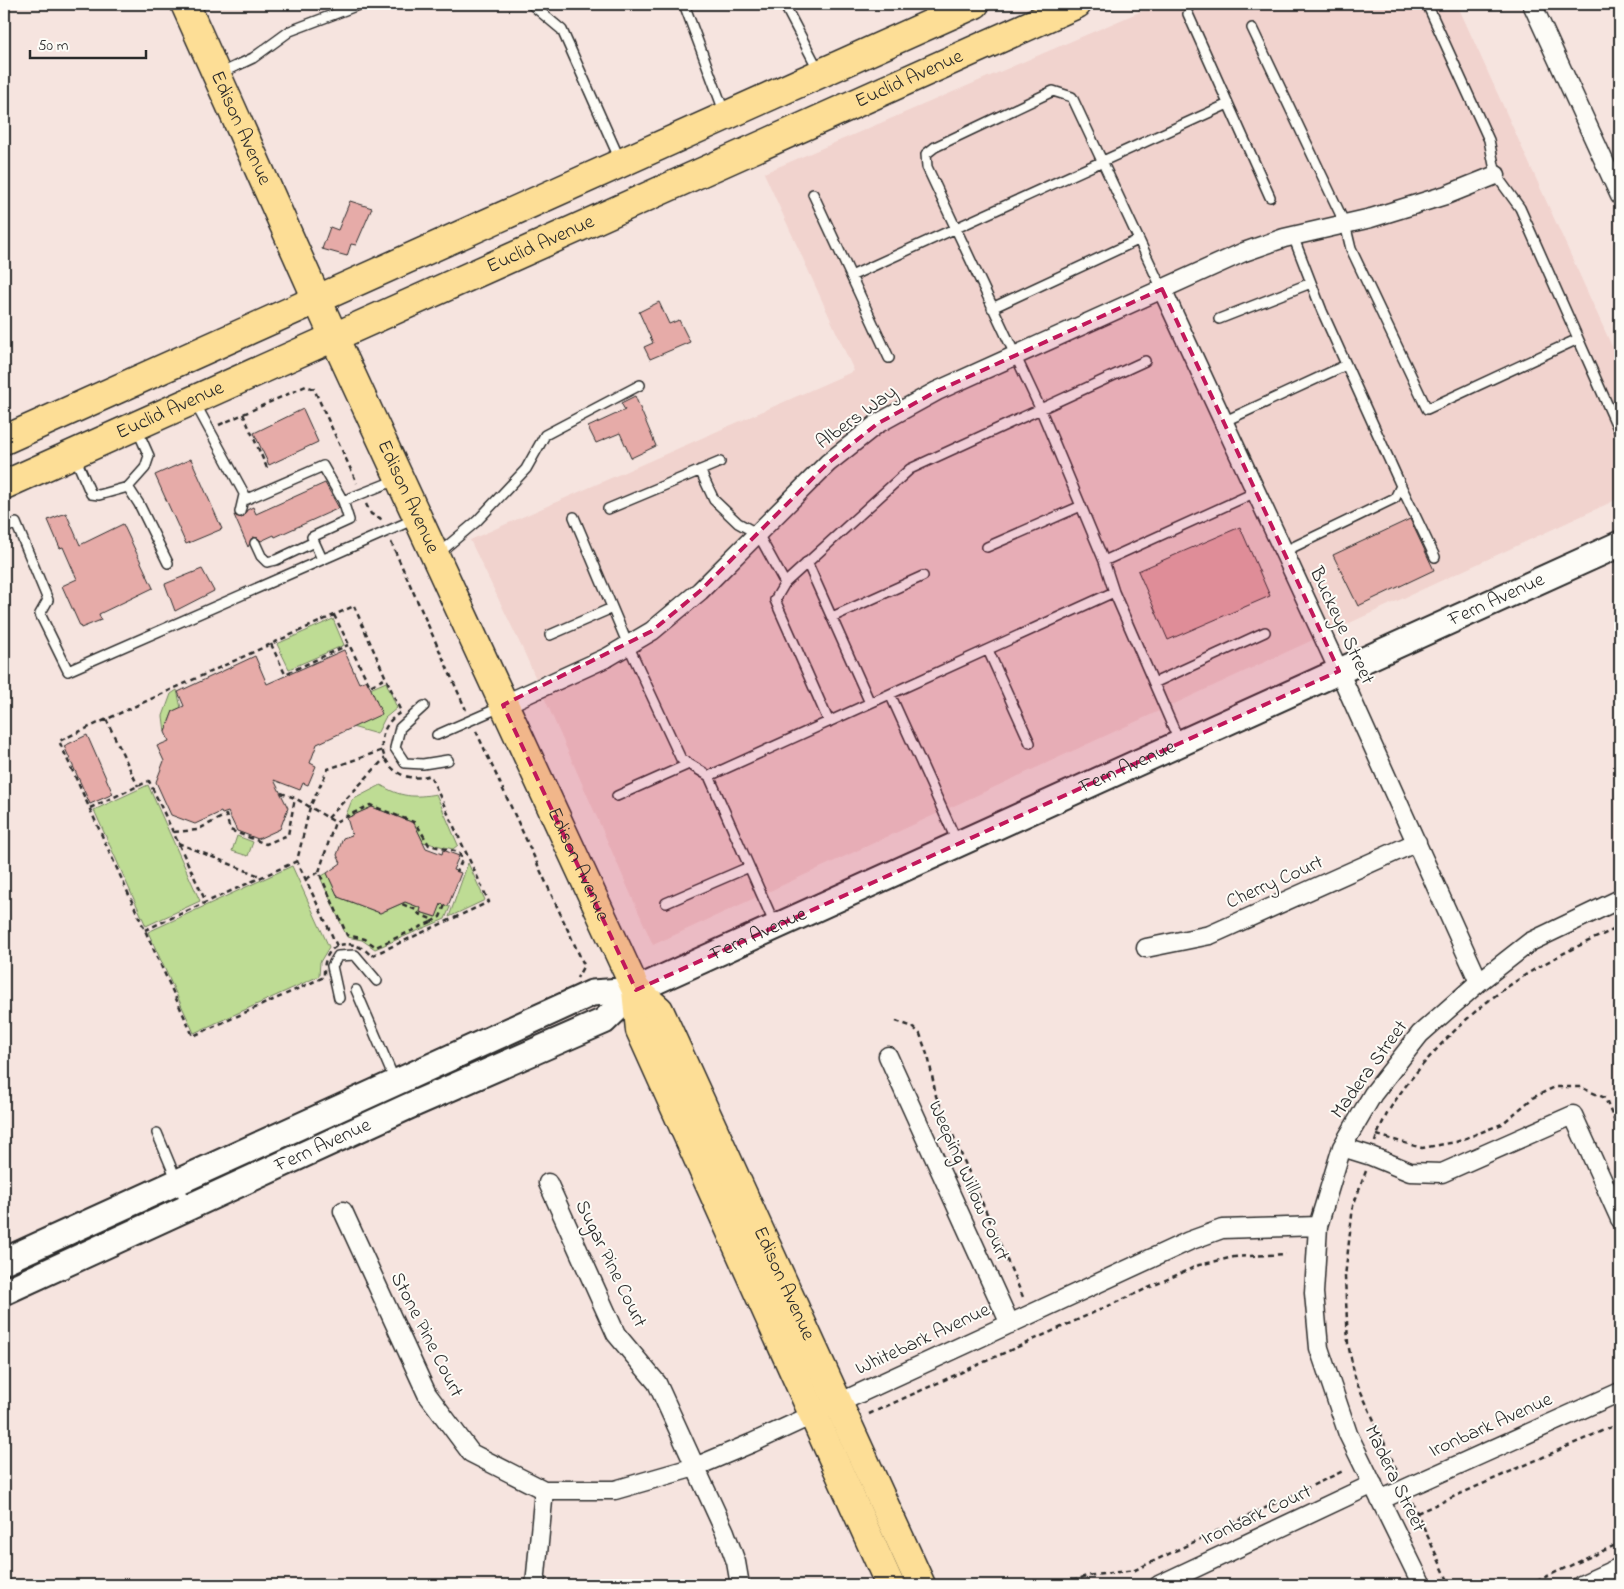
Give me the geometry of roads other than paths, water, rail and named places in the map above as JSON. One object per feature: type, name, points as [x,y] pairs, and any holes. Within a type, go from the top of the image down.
[{"type":"main road","name":"Edison Avenue","points":[[184,4],[399,479],[636,990],[640,1030],[890,1585]]},
{"type":"main road","name":"Euclid Avenue","points":[[4,440],[976,4]]},
{"type":"main road","name":"Euclid Avenue","points":[[4,485],[1077,4]]},
{"type":"main road","name":"Edison Avenue","points":[[636,990],[659,1010],[921,1585]]},
{"type":"street","points":[[1532,4],[1620,196]]},
{"type":"street","name":"Albers Way","points":[[503,705],[628,646],[652,631],[678,611],[828,463],[877,424],[937,391],[1244,252],[1288,237],[1345,224],[1446,195],[1496,176]]},
{"type":"street","name":"Buckeye Street","points":[[1162,290],[1339,671],[1479,982]]},
{"type":"street","name":"Fern Avenue","points":[[4,1292],[458,1084],[604,1022],[636,990],[1620,544]]},
{"type":"street","name":"Cherry Court","points":[[1146,948],[1210,935],[1417,842]]},
{"type":"street","name":"Madera Street","points":[[1422,1585],[1348,1434],[1320,1348],[1314,1293],[1318,1226],[1342,1147],[1373,1094],[1420,1034],[1479,982],[1530,942],[1620,899]]},
{"type":"street","name":"Fern Avenue","points":[[4,1261],[592,993],[636,990]]},
{"type":"street","name":"Weeping Willow Court","points":[[888,1056],[1010,1324]]},
{"type":"street","points":[[1342,1147],[1371,1156],[1410,1172],[1442,1173],[1573,1115],[1620,1219]]},
{"type":"street","name":"Sugar Pine Court","points":[[548,1183],[616,1334],[658,1383],[728,1539],[736,1562],[740,1585]]},
{"type":"street","name":"Stone Pine Court","points":[[343,1211],[428,1394],[471,1453],[544,1490]]},
{"type":"street","name":"Whitebark Avenue","points":[[544,1490],[615,1490],[695,1467],[1190,1241],[1222,1229],[1318,1226]]},
{"type":"street","name":"Ironbark Avenue","points":[[1376,1492],[1406,1488],[1620,1392]]},
{"type":"street","points":[[535,1585],[544,1490]]},
{"type":"street","name":"Ironbark Court","points":[[1158,1585],[1376,1492]]},
{"type":"street","points":[[1581,1585],[1620,1568]]},
{"type":"lane","points":[[217,75],[253,58],[290,31],[361,4]]},
{"type":"lane","points":[[531,4],[562,30],[621,162]]},
{"type":"lane","points":[[684,4],[726,115]]},
{"type":"lane","points":[[784,4],[820,73]]},
{"type":"lane","points":[[1427,4],[1489,140],[1496,176],[1520,208],[1620,433]]},
{"type":"lane","points":[[1188,14],[1270,196]]},
{"type":"lane","points":[[1252,28],[1345,224],[1351,250],[1427,409],[1578,339]]},
{"type":"lane","points":[[1162,290],[1072,97],[1052,91],[935,147],[926,154],[927,167],[1040,408],[1104,561],[1114,592],[1180,743]]},
{"type":"lane","points":[[851,276],[1228,104]]},
{"type":"lane","points":[[813,194],[889,358]]},
{"type":"lane","points":[[1288,237],[1311,283],[1400,486],[1435,557]]},
{"type":"lane","points":[[992,308],[1138,240]]},
{"type":"lane","points":[[1219,319],[1311,283]]},
{"type":"lane","points":[[829,722],[775,600],[784,583],[910,468],[1145,361]]},
{"type":"lane","points":[[1223,422],[1346,365]]},
{"type":"lane","points":[[435,557],[476,521],[526,469],[545,435],[640,385]]},
{"type":"lane","points":[[194,400],[208,430],[247,499],[323,466],[343,501],[349,520],[312,537],[322,559]]},
{"type":"lane","points":[[74,454],[91,494],[99,495],[128,487],[145,468],[148,456],[136,426]]},
{"type":"lane","points":[[608,509],[720,462]]},
{"type":"lane","points":[[700,470],[714,500],[733,519],[758,534],[784,583]]},
{"type":"lane","points":[[343,501],[399,479]]},
{"type":"lane","points":[[1284,552],[1395,498],[1400,486]]},
{"type":"lane","points":[[128,487],[139,504],[168,563]]},
{"type":"lane","points":[[1104,561],[1256,492]]},
{"type":"lane","points":[[240,512],[244,495]]},
{"type":"lane","points":[[988,547],[1080,506]]},
{"type":"lane","points":[[574,517],[628,646],[681,759],[709,776],[776,926]]},
{"type":"lane","points":[[4,529],[16,524],[48,600],[40,614],[68,671],[417,518]]},
{"type":"lane","points":[[255,543],[261,556],[267,562],[291,554],[314,542]]},
{"type":"lane","points":[[807,562],[870,703]]},
{"type":"lane","points":[[832,617],[923,576]]},
{"type":"lane","points":[[709,776],[1114,592]]},
{"type":"lane","points":[[550,635],[612,608]]},
{"type":"lane","points":[[1154,683],[1265,632]]},
{"type":"lane","points":[[988,650],[1030,743]]},
{"type":"lane","points":[[890,694],[958,844]]},
{"type":"lane","points":[[437,735],[472,722],[503,705]]},
{"type":"lane","points":[[424,706],[400,728],[395,748],[405,763],[423,764],[448,760]]},
{"type":"lane","points":[[617,796],[689,764]]},
{"type":"lane","points":[[666,903],[749,866]]},
{"type":"lane","points":[[339,998],[332,966],[338,956],[355,954],[376,981]]},
{"type":"lane","points":[[356,990],[396,1082]]},
{"type":"lane","points":[[157,1132],[188,1208]]}]
